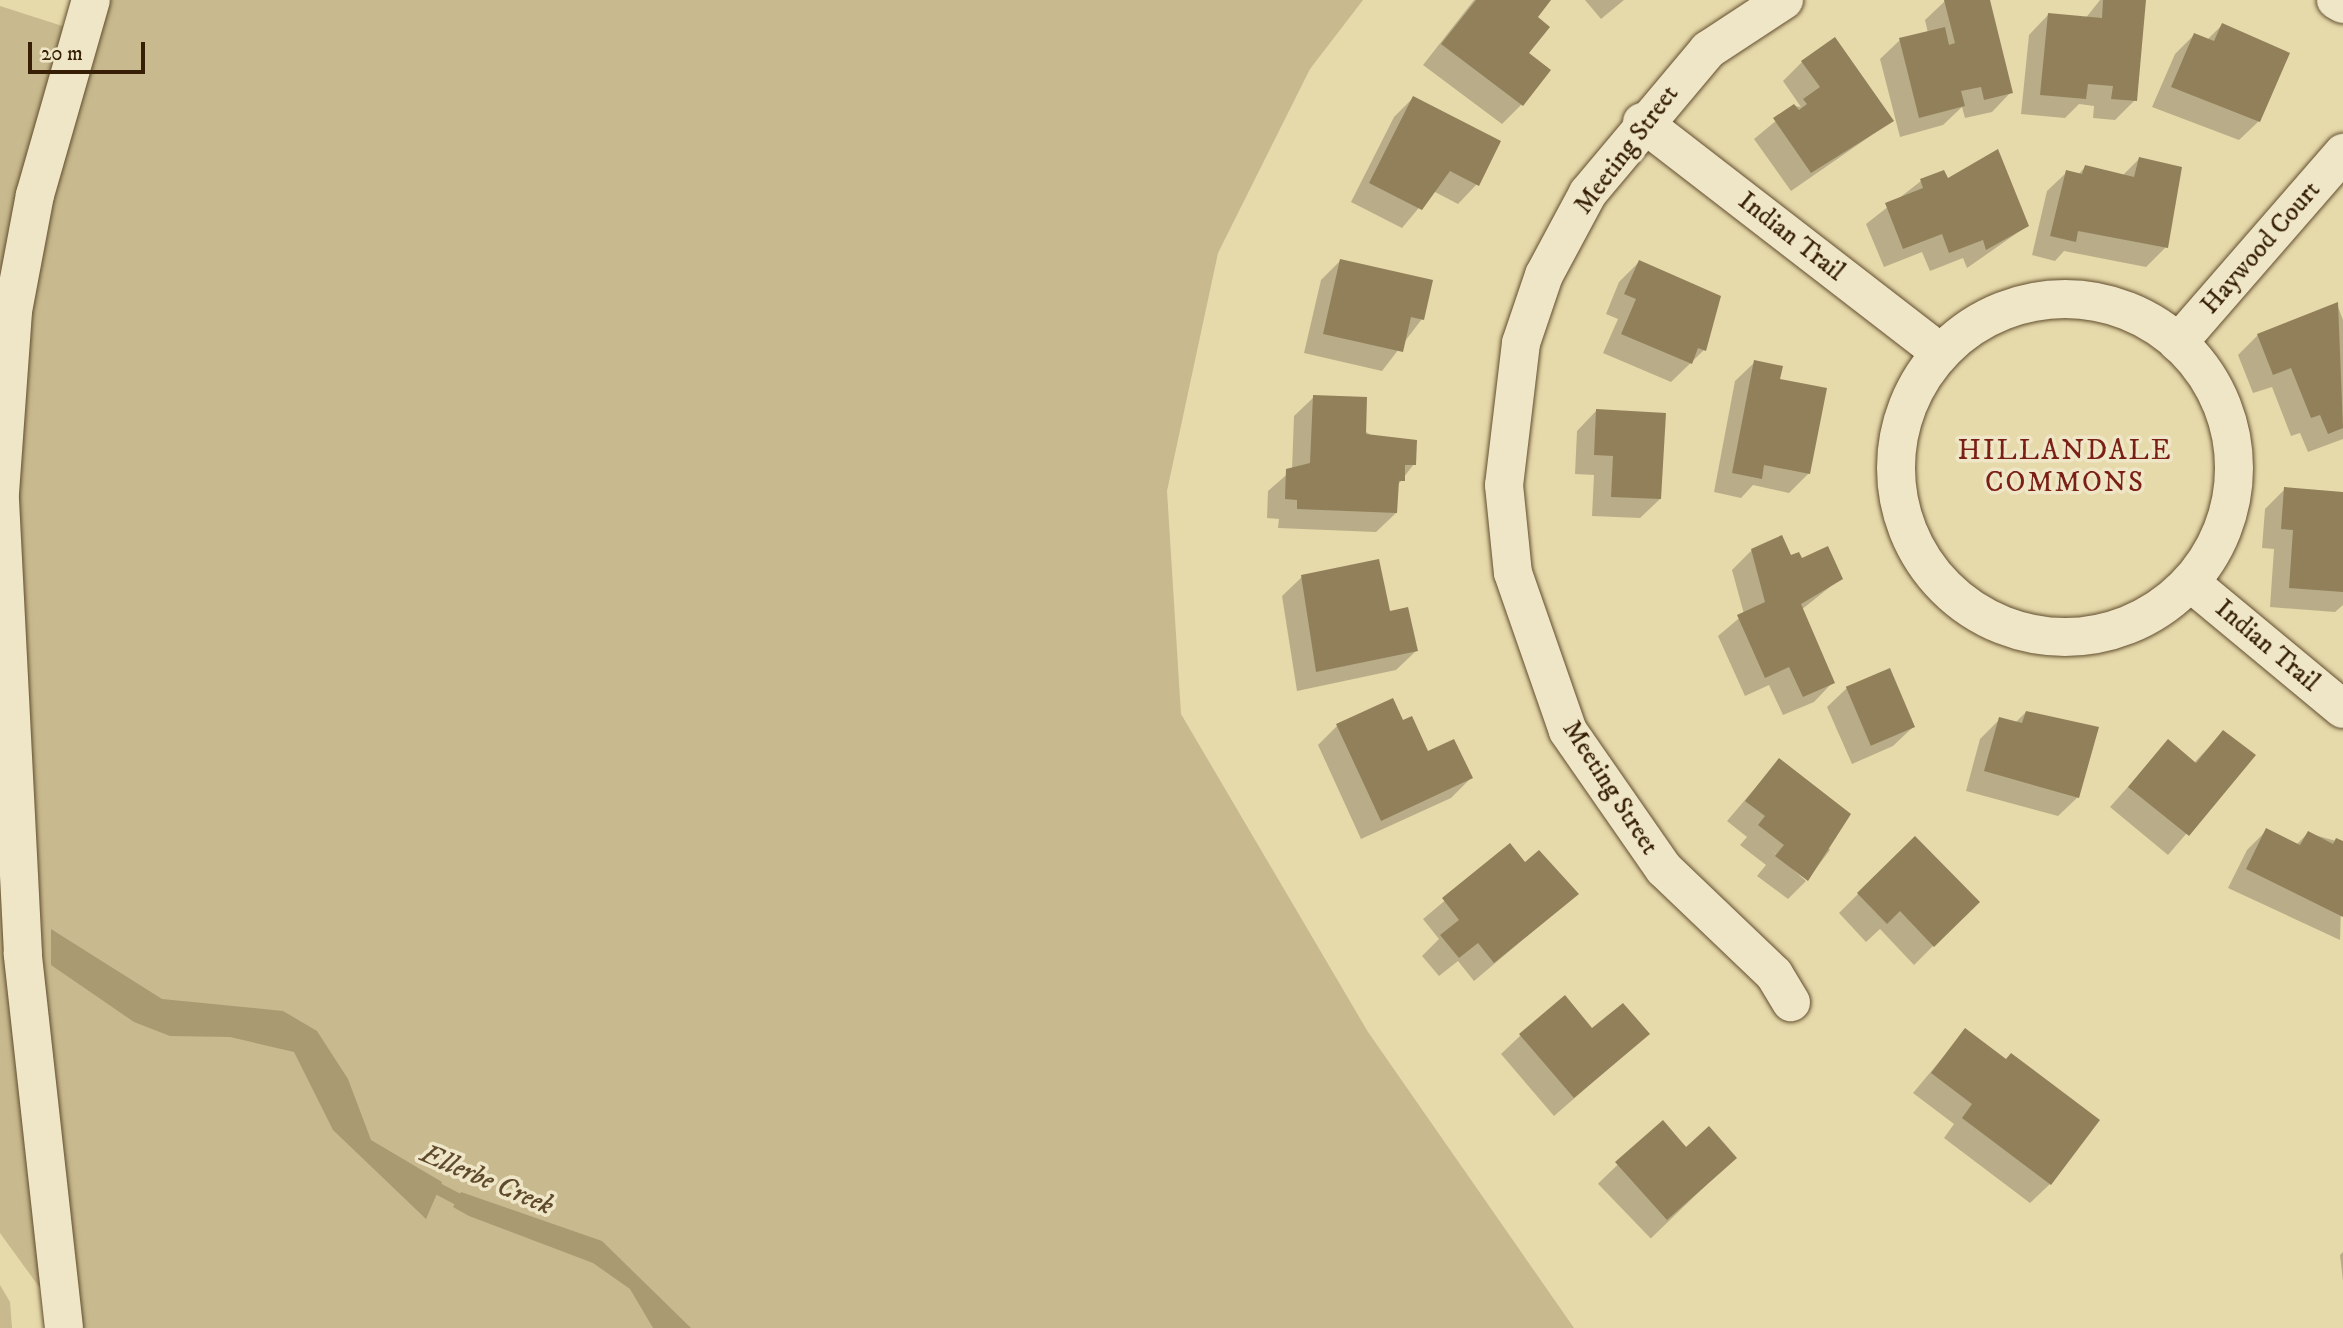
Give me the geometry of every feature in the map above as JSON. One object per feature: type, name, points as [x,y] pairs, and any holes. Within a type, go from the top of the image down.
[{"type":"street","points":[[64,1328],[23,954],[1,493],[13,311],[35,195],[91,0]]},
{"type":"street","name":"Meeting Street","points":[[1784,0],[1708,50],[1642,122],[1588,193],[1544,275],[1521,342],[1504,485],[1513,573],[1568,731],[1611,800],[1664,869],[1774,974],[1791,1002]]},
{"type":"street","points":[[2336,0],[2343,4]]},
{"type":"street","name":"Indian Trail","points":[[1642,122],[1940,352]]},
{"type":"street","name":"Haywood Court","points":[[2179,343],[2343,153]]},
{"type":"street","name":"Indian Trail","points":[[2076,299],[2125,311],[2179,343],[2222,405],[2235,479],[2216,545],[2191,583],[2129,626],[2079,637],[2016,631],[1950,593],[1907,530],[1895,456],[1917,383],[1940,352],[2002,310],[2076,299]]},
{"type":"street","name":"Indian Trail","points":[[2191,583],[2343,709]]},
{"type":"shaded area","points":[[101,0],[1363,0],[1310,69],[1218,253],[1167,491],[1181,714],[1368,1032],[1574,1328],[69,1328],[0,1233],[0,6],[81,32]]},
{"type":"shaded area","points":[[51,929],[162,999],[283,1011],[317,1031],[348,1079],[371,1140],[442,1182],[426,1219],[333,1130],[294,1052],[230,1037],[170,1036],[134,1022],[51,965]]},
{"type":"shaded area","points":[[461,1192],[602,1241],[691,1328],[653,1328],[630,1289],[593,1263],[469,1216],[453,1207]]},
{"type":"shaded area","points":[[0,1285],[10,1302],[12,1328],[0,1328]]},
{"type":"building","points":[[1476,0],[1551,0],[1538,17],[1550,27],[1529,53],[1551,70],[1523,106],[1441,44]]},
{"type":"building","points":[[1944,0],[1990,0],[2013,93],[1984,100],[1981,87],[1961,91],[1965,106],[1919,118],[1899,38],[1945,27],[1949,45],[1955,43]]},
{"type":"building","points":[[2103,0],[2146,0],[2137,101],[2111,99],[2113,86],[2088,84],[2086,99],[2040,95],[2048,13],[2102,18]]},
{"type":"building","points":[[2222,23],[2290,53],[2260,122],[2171,87],[2194,33],[2214,41]]},
{"type":"building","points":[[1835,37],[1894,121],[1811,173],[1773,118],[1794,104],[1799,110],[1807,104],[1803,99],[1820,87],[1801,61]]},
{"type":"building","points":[[1413,96],[1501,141],[1479,186],[1450,171],[1422,210],[1369,183]]},
{"type":"building","points":[[1998,149],[2029,226],[1986,250],[1983,240],[1949,253],[1942,234],[1903,249],[1885,203],[1923,188],[1920,179],[1944,170],[1948,178]]},
{"type":"building","points":[[2139,157],[2182,167],[2168,248],[2078,231],[2076,242],[2050,236],[2066,170],[2082,174],[2085,165],[2134,177]]},
{"type":"building","points":[[1340,259],[1433,280],[1424,320],[1411,317],[1403,352],[1323,334]]},
{"type":"building","points":[[1639,260],[1721,296],[1706,351],[1698,348],[1692,364],[1621,334],[1636,299],[1624,294]]},
{"type":"building","points":[[2338,302],[2343,428],[2328,434],[2320,415],[2311,418],[2291,368],[2273,375],[2257,334]]},
{"type":"building","points":[[1754,360],[1783,366],[1780,379],[1827,388],[1810,474],[1764,465],[1762,479],[1732,473]]},
{"type":"building","points":[[1313,395],[1367,397],[1366,434],[1417,440],[1416,465],[1405,465],[1405,481],[1399,481],[1397,513],[1297,509],[1297,500],[1285,499],[1286,469],[1310,463]]},
{"type":"building","points":[[1596,409],[1666,413],[1661,499],[1611,497],[1613,456],[1594,455]]},
{"type":"building","points":[[2284,487],[2343,492],[2343,592],[2289,588],[2293,530],[2281,529]]},
{"type":"building","points":[[1782,535],[1791,555],[1799,552],[1802,558],[1828,546],[1843,579],[1801,604],[1835,683],[1803,697],[1789,667],[1765,678],[1737,615],[1765,602],[1751,549]]},
{"type":"building","points":[[1379,559],[1390,611],[1408,607],[1418,651],[1316,672],[1301,575]]},
{"type":"building","points":[[1890,668],[1915,727],[1871,746],[1846,687]]},
{"type":"building","points":[[1393,698],[1403,720],[1412,716],[1428,751],[1454,739],[1473,778],[1381,821],[1336,724]]},
{"type":"building","points":[[2026,711],[2099,727],[2079,798],[1984,771],[1999,717],[2022,723]]},
{"type":"building","points":[[2223,730],[2256,755],[2189,836],[2128,787],[2168,739],[2196,763]]},
{"type":"building","points":[[1779,758],[1851,814],[1808,881],[1775,856],[1784,845],[1758,825],[1765,816],[1745,801]]},
{"type":"building","points":[[2266,828],[2300,845],[2308,831],[2333,844],[2336,838],[2343,841],[2343,917],[2246,869]]},
{"type":"building","points":[[1915,836],[1980,902],[1934,947],[1900,911],[1887,924],[1857,893]]},
{"type":"building","points":[[1510,843],[1525,862],[1539,850],[1579,894],[1494,963],[1478,943],[1459,958],[1440,935],[1459,920],[1442,898]]},
{"type":"building","points":[[1565,995],[1592,1028],[1623,1003],[1650,1034],[1574,1098],[1519,1034]]},
{"type":"building","points":[[1965,1028],[2006,1059],[2011,1053],[2100,1120],[2051,1185],[1962,1118],[1972,1104],[1931,1073]]},
{"type":"building","points":[[1663,1120],[1686,1147],[1709,1126],[1737,1158],[1667,1220],[1615,1162]]},
{"type":"waterway","name":"Ellerbe Creek","points":[[425,1182],[471,1206]]},
{"type":"district","name":"HILLANDALE COMMONS","points":[[2065,467]]}]
